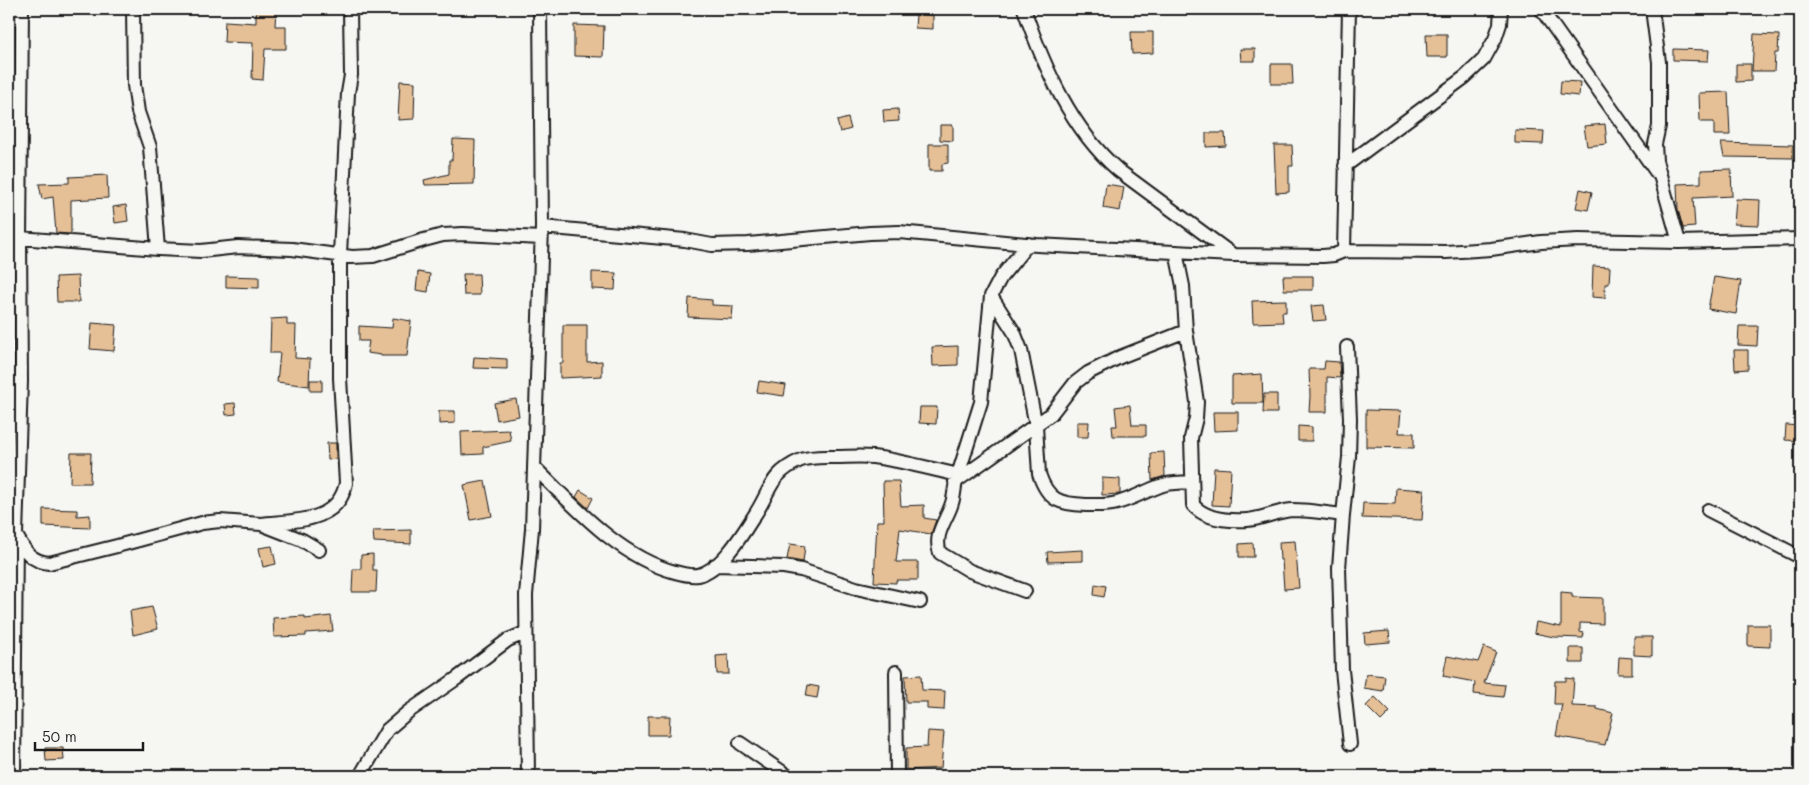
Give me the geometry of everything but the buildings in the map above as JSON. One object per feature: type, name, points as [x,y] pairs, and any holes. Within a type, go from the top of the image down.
[{"type":"street","points":[[14,776],[12,568],[16,535],[21,381],[22,9]]},
{"type":"street","points":[[133,9],[134,86],[138,112],[150,147],[158,249]]},
{"type":"street","points":[[16,535],[32,558],[40,562],[49,563],[202,523],[220,521],[261,524],[314,517],[327,513],[338,504],[344,494],[346,484],[340,378],[340,254],[348,93],[351,75],[350,9]]},
{"type":"street","points":[[528,776],[525,632],[526,595],[532,529],[541,232],[540,9]]},
{"type":"street","points":[[1024,9],[1049,74],[1081,128],[1102,156],[1118,170],[1233,255]]},
{"type":"street","points":[[1344,251],[1349,9]]},
{"type":"street","points":[[1345,166],[1465,76],[1484,59],[1495,39],[1500,24],[1501,9]]},
{"type":"street","points":[[1541,9],[1662,180]]},
{"type":"street","points":[[1652,9],[1659,62],[1659,126],[1655,144],[1656,161],[1680,242]]},
{"type":"street","points":[[20,238],[201,251],[238,247],[262,247],[340,254],[352,257],[373,256],[444,235],[541,232],[685,240],[712,245],[899,232],[1028,244],[1233,255],[1323,256],[1334,255],[1344,251],[1446,252],[1578,240],[1680,242],[1800,239]]},
{"type":"street","points":[[1025,591],[970,571],[940,553],[938,535],[952,503],[956,478],[981,402],[991,296],[1001,277],[1028,244]]},
{"type":"street","points":[[1176,252],[1184,294],[1186,331],[1198,402],[1191,438],[1193,505],[1202,513],[1211,517],[1248,520],[1290,510],[1343,515]]},
{"type":"street","points":[[991,296],[1014,332],[1021,350],[1036,426],[1039,474],[1048,492],[1061,503],[1116,504],[1166,484],[1191,482]]},
{"type":"street","points":[[534,468],[586,517],[614,540],[658,567],[697,575],[706,572],[724,557],[758,512],[774,478],[799,461],[815,457],[873,457],[956,478],[1036,426],[1051,414],[1075,383],[1088,374],[1120,358],[1186,331]]},
{"type":"street","points":[[1347,347],[1350,457],[1339,568],[1342,670],[1350,744]]},
{"type":"street","points":[[1708,510],[1800,557]]},
{"type":"street","points":[[261,524],[302,540],[319,550]]},
{"type":"street","points":[[715,565],[784,567],[801,570],[856,588],[920,602]]},
{"type":"street","points":[[360,776],[387,730],[508,640],[525,632]]},
{"type":"street","points":[[896,672],[897,776]]},
{"type":"street","points":[[740,743],[788,776]]}]
